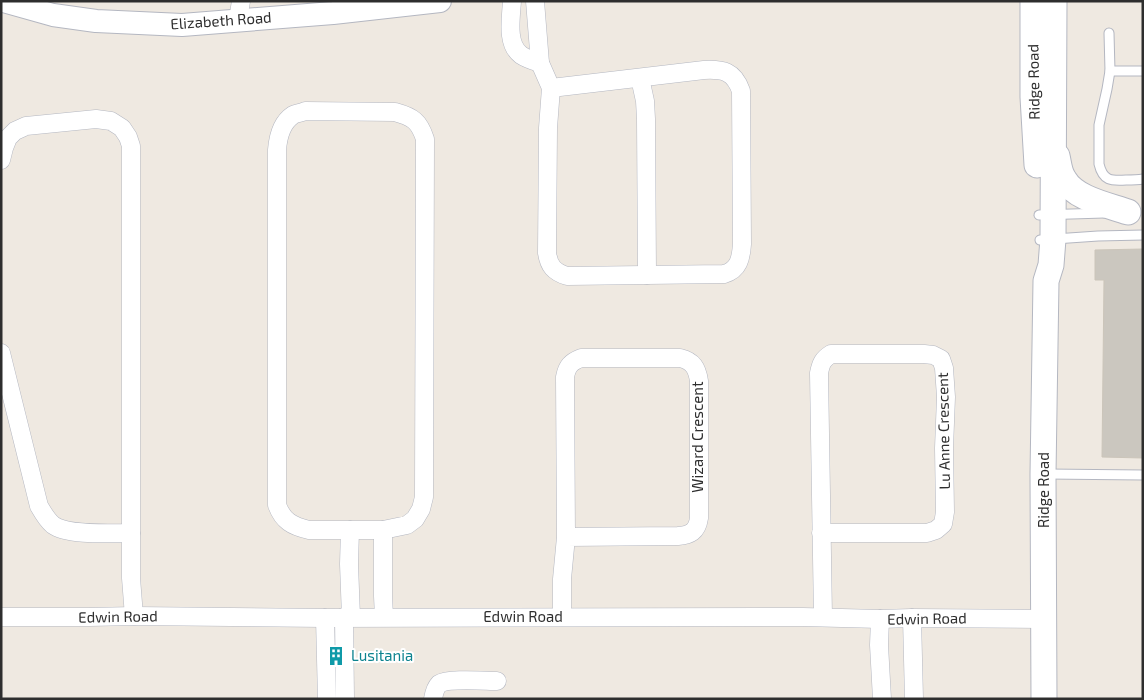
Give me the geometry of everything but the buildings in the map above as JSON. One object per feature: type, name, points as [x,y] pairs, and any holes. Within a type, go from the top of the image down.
[{"type":"main road","name":"Ridge Road","points":[[1034,1],[1033,97],[1046,227]]},
{"type":"main road","name":"Ridge Road","points":[[1044,699],[1043,474],[1046,282],[1040,265],[1046,227],[1052,129],[1054,1]]},
{"type":"main road","points":[[1052,129],[1060,170],[1064,180],[1070,187],[1084,196],[1131,212]]},
{"type":"street","name":"Elizabeth Road","points":[[3,1],[53,15],[96,22],[182,25],[240,11],[333,13],[440,1]]},
{"type":"street","points":[[512,1],[512,40],[515,48],[520,55],[540,63]]},
{"type":"street","points":[[535,1],[540,63],[551,88],[548,128],[547,253],[551,267],[555,271],[567,276],[724,274],[734,269],[741,255],[742,244],[741,91],[733,77],[727,72],[720,70],[704,70],[551,88]]},
{"type":"street","points":[[640,78],[645,101],[646,119],[647,275]]},
{"type":"street","points":[[305,112],[395,112],[407,115],[416,121],[422,129],[425,139],[424,497],[421,509],[415,519],[406,525],[383,530],[350,530],[309,530],[297,527],[281,515],[277,504],[278,135],[284,124],[293,115],[305,112]]},
{"type":"street","points":[[1,160],[8,138],[15,131],[26,126],[96,119],[110,121],[122,128],[128,136],[131,146],[131,578],[134,616]]},
{"type":"street","points":[[1,353],[39,506],[47,519],[55,527],[67,531],[131,533]]},
{"type":"street","name":"Lu Anne Crescent","points":[[821,533],[927,533],[936,530],[943,524],[945,512],[944,448],[946,397],[944,368],[941,359],[933,355],[924,354],[832,354],[825,358],[821,364],[820,373],[821,533],[822,617]]},
{"type":"street","name":"Wizard Crescent","points":[[562,617],[562,579],[566,537],[566,370],[575,360],[581,358],[680,358],[692,363],[696,367],[698,381],[699,518],[695,530],[686,536],[566,537]]},
{"type":"street","points":[[345,699],[350,530]]},
{"type":"street","points":[[383,530],[382,596],[384,617]]},
{"type":"street","name":"Edwin Road","points":[[1,617],[822,617],[1044,619]]},
{"type":"street","points":[[325,618],[327,699]]},
{"type":"street","points":[[912,618],[914,699]]},
{"type":"street","points":[[880,619],[879,645],[882,699]]},
{"type":"street","points":[[433,699],[435,690],[440,683],[464,680],[497,681]]},
{"type":"lane","points":[[1109,33],[1110,71],[1099,125],[1100,171],[1108,179],[1116,181],[1143,179]]},
{"type":"lane","points":[[1110,71],[1143,71]]},
{"type":"lane","points":[[1046,227],[1131,212]]},
{"type":"lane","points":[[1046,227],[1143,235]]},
{"type":"lane","points":[[1043,474],[1143,475]]},
{"type":"place","name":"Lusitania","points":[[336,656]]}]
